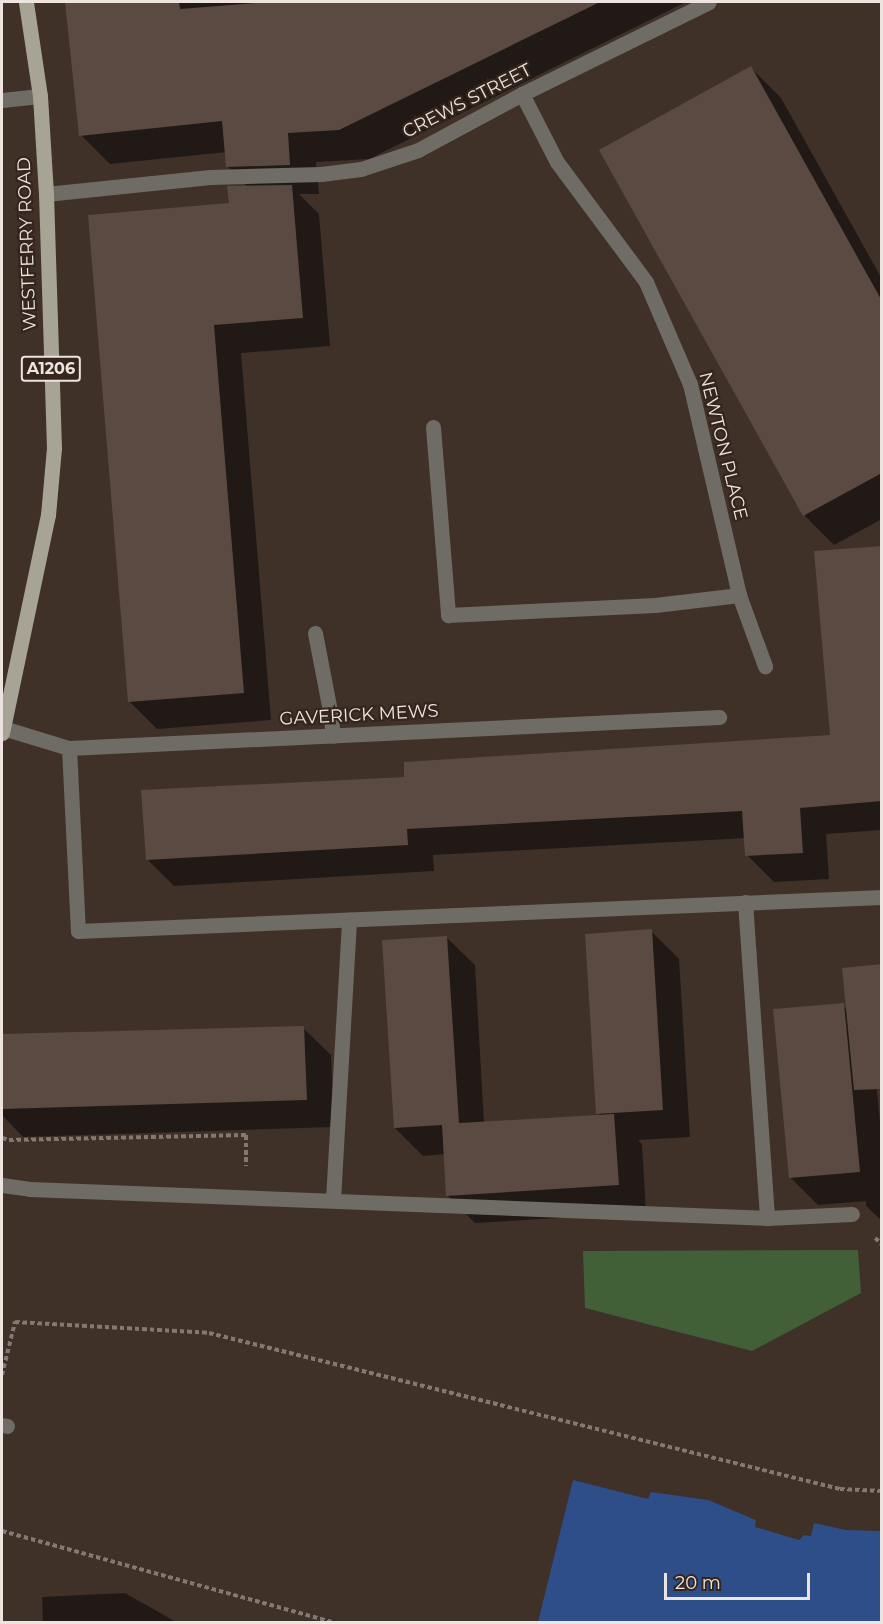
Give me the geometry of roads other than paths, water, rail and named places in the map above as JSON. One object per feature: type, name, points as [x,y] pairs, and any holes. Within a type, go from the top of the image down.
[{"type":"main road","name":"WESTFERRY ROAD","points":[[2,730],[48,515],[54,448],[46,194],[40,96],[26,2]]},
{"type":"street","name":"CREWS STREET","points":[[46,194],[210,177],[311,175],[361,169],[418,150],[522,94],[709,2]]},
{"type":"street","name":"NEWTON PLACE","points":[[522,94],[557,162],[646,282],[690,384],[739,595],[765,666]]},
{"type":"street","points":[[2,100],[40,96]]},
{"type":"street","points":[[433,427],[448,615],[655,605],[739,595]]},
{"type":"street","points":[[315,633],[333,735]]},
{"type":"street","name":"GAVERICK MEWS","points":[[2,730],[69,748],[719,717]]},
{"type":"street","points":[[69,748],[78,931],[882,897]]},
{"type":"street","points":[[745,902],[767,1218]]},
{"type":"street","points":[[333,1199],[349,919]]},
{"type":"street","points":[[2,1185],[30,1189],[247,1198],[333,1199],[767,1218],[852,1214]]},
{"type":"water","points":[[573,1480],[648,1499],[651,1492],[708,1500],[756,1520],[755,1527],[799,1540],[804,1535],[811,1536],[814,1523],[846,1530],[881,1531],[881,1622],[538,1622]]}]
